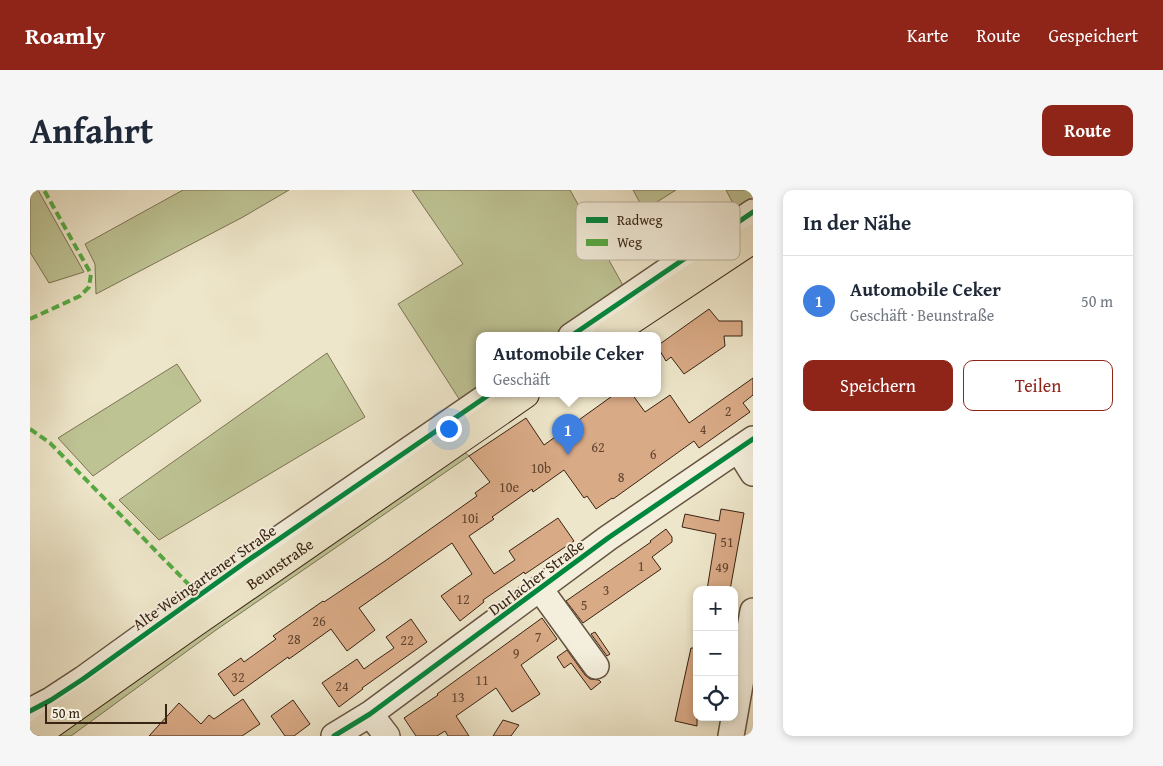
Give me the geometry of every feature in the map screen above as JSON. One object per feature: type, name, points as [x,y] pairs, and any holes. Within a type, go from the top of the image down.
[{"type":"main road","points":[[740,248],[753,239]]},
{"type":"main road","points":[[613,332],[721,260]]},
{"type":"main road","name":"Beunstraße","points":[[34,736],[199,619],[521,397]]},
{"type":"street","points":[[740,221],[753,212]]},
{"type":"street","points":[[577,332],[683,260]]},
{"type":"street","name":"Alte Weingartener Straße","points":[[30,711],[52,700],[83,679],[247,561],[486,397]]},
{"type":"street","points":[[746,444],[753,473]]},
{"type":"street","name":"Durlacher Straße","points":[[334,736],[370,714],[608,538],[746,444]]},
{"type":"street","points":[[540,589],[596,666]]},
{"type":"street","points":[[731,736],[753,611]]},
{"type":"street","points":[[370,714],[388,736]]},
{"type":"green space","points":[[30,190],[38,190],[84,272],[49,283],[30,252]]},
{"type":"green space","points":[[183,190],[289,190],[243,217],[96,294],[95,264],[85,244]]},
{"type":"green space","points":[[412,190],[570,190],[577,202],[576,260],[609,260],[625,289],[566,332],[476,332],[476,396],[463,405],[398,304],[463,264]]},
{"type":"green space","points":[[633,190],[676,190],[657,202],[640,202]]},
{"type":"green space","points":[[726,190],[753,190],[753,204],[740,212],[740,202],[732,202]]},
{"type":"green space","points":[[327,353],[365,417],[159,540],[119,500]]},
{"type":"green space","points":[[177,364],[201,401],[93,476],[58,438]]},
{"type":"green space","points":[[461,449],[469,456],[216,630],[71,736],[50,736]]},
{"type":"building","points":[[709,309],[719,321],[742,321],[742,336],[724,336],[725,346],[684,374],[671,357],[666,361],[661,353],[661,343]]},
{"type":"building","points":[[753,378],[753,395],[743,403],[750,412],[699,448],[694,441],[596,509],[587,496],[584,498],[564,470],[533,492],[532,489],[469,536],[494,574],[515,560],[509,551],[558,518],[574,541],[483,600],[484,602],[460,621],[441,596],[472,574],[452,543],[359,608],[375,630],[347,651],[331,629],[234,696],[218,674],[241,658],[244,662],[276,639],[273,636],[385,561],[477,496],[475,493],[490,482],[469,456],[526,418],[544,445],[611,397],[634,397],[645,412],[670,395],[689,423]]},
{"type":"building","points":[[721,509],[744,513],[731,586],[708,586],[716,534],[682,527],[685,514],[719,521]]},
{"type":"building","points":[[666,529],[672,537],[672,542],[652,557],[661,569],[583,623],[566,601],[651,542]]},
{"type":"building","points":[[542,618],[557,639],[521,665],[540,694],[512,712],[496,688],[456,716],[469,736],[448,736],[445,731],[437,736],[416,736],[404,718]]},
{"type":"building","points":[[411,619],[427,642],[362,688],[339,707],[322,683],[357,659],[364,669],[394,648],[386,637]]},
{"type":"building","points":[[595,632],[610,654],[607,656],[591,634]]},
{"type":"building","points":[[691,648],[693,648],[693,721],[697,721],[697,726],[675,721]]},
{"type":"building","points":[[567,650],[585,675],[590,679],[601,682],[591,690],[571,663],[564,668],[557,657]]},
{"type":"building","points":[[243,699],[260,724],[242,736],[149,736],[179,703],[201,724],[209,715],[214,719]]},
{"type":"building","points":[[293,700],[310,724],[294,736],[285,736],[271,716]]},
{"type":"building","points":[[503,720],[519,725],[511,736],[493,736]]},
{"type":"marked path","points":[[30,319],[80,296],[89,287],[91,274],[44,190]]},
{"type":"marked path","points":[[30,429],[50,443],[200,596]]},
{"type":"cycle path","points":[[740,221],[753,212]]},
{"type":"cycle path","points":[[577,332],[683,260]]},
{"type":"cycle path","points":[[30,711],[83,679],[247,561],[486,397]]},
{"type":"cycle path","points":[[334,736],[370,714],[608,538],[753,439]]},
{"type":"place","name":"Automobile Ceker","points":[[568,455]]}]
